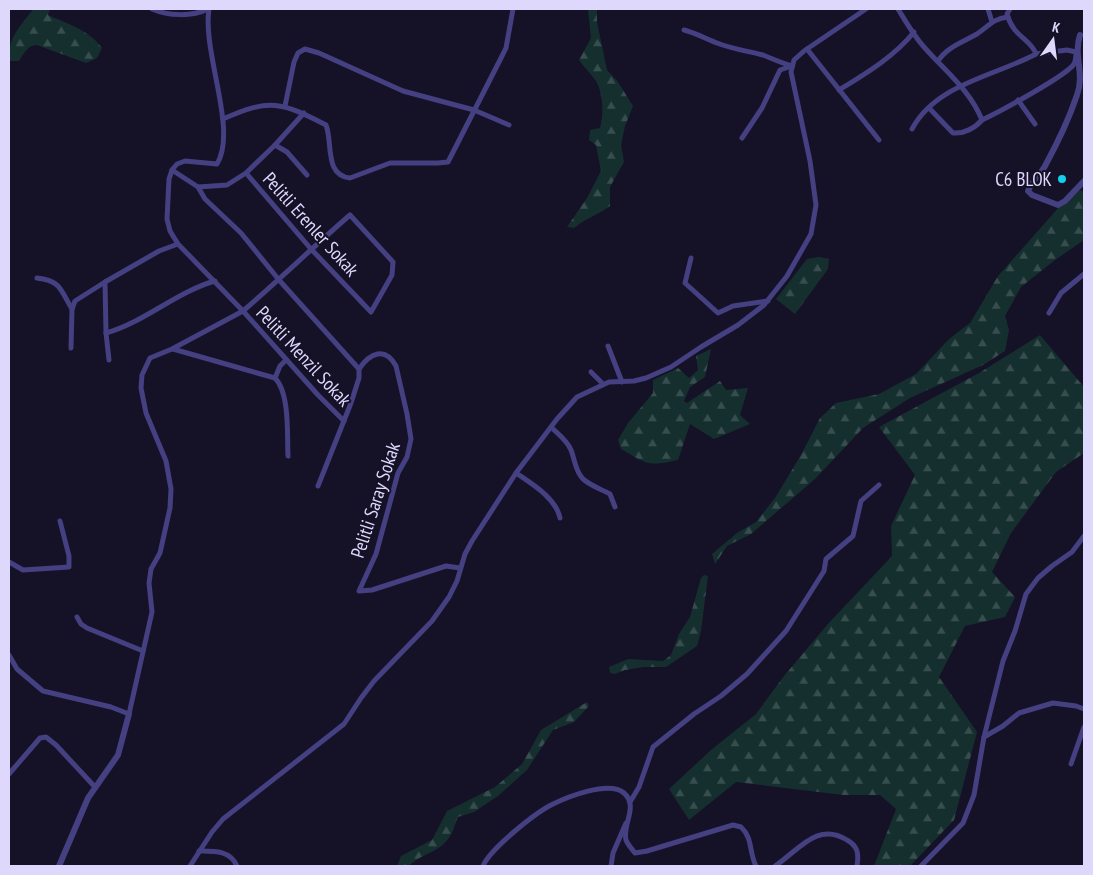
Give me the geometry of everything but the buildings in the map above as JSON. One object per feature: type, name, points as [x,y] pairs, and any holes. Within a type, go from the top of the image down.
[{"type":"street","points":[[71,348],[72,309],[75,301],[159,251],[178,244],[170,231],[167,219],[169,179],[172,170],[177,164],[185,161],[217,164],[224,148],[223,119],[208,33],[209,9],[199,13],[184,14],[160,12],[152,9]]},
{"type":"street","points":[[223,119],[258,106],[285,106],[304,113],[326,125],[333,168],[338,175],[350,178],[390,164],[448,162],[506,48],[513,9]]},
{"type":"street","points":[[190,866],[212,832],[237,806],[344,724],[374,680],[432,620],[446,602],[457,581],[465,554],[472,541],[516,472],[577,397],[609,382],[646,378],[671,367],[701,346],[738,326],[768,301],[787,276],[811,234],[816,205],[810,161],[791,72],[794,60],[807,48],[866,9]]},
{"type":"street","points":[[898,9],[924,47],[960,86],[975,106],[982,120]]},
{"type":"street","points":[[988,9],[992,22]]},
{"type":"street","points":[[1010,9],[1008,17],[1012,28],[1034,49],[1036,54]]},
{"type":"street","points":[[938,61],[946,51],[979,32],[992,22],[1008,17]]},
{"type":"street","points":[[684,30],[696,33],[724,46],[761,55],[792,66]]},
{"type":"street","points":[[839,90],[880,64],[907,41],[914,32]]},
{"type":"street","points":[[928,108],[953,133],[960,133],[977,126],[982,120],[1067,71],[1074,63],[1080,35]]},
{"type":"street","points":[[807,48],[879,140]]},
{"type":"street","points":[[285,106],[294,62],[298,52],[305,49],[402,90],[474,110],[509,125]]},
{"type":"street","points":[[912,129],[916,121],[928,108],[960,86],[988,76],[1036,54],[1067,50],[1076,52]]},
{"type":"street","points":[[1076,52],[1081,78],[1077,95],[1044,168],[1030,184],[1028,191],[1032,195],[1058,205],[1065,201],[1084,181]]},
{"type":"street","points":[[742,138],[762,108],[780,70],[792,66]]},
{"type":"street","points":[[1018,100],[1035,124]]},
{"type":"street","name":"Pelitli Erenler Sokak","points":[[304,113],[246,173],[310,249],[371,312],[392,275],[394,262],[350,215],[310,249]]},
{"type":"street","points":[[275,145],[293,157],[307,175]]},
{"type":"street","points":[[172,170],[198,187],[205,199],[247,239],[278,280],[359,369],[359,378],[344,421],[318,486]]},
{"type":"street","points":[[198,187],[227,185],[246,173]]},
{"type":"street","name":"Pelitli Menzil Sokak","points":[[178,244],[215,281],[344,421]]},
{"type":"street","points":[[59,866],[81,813],[95,787],[118,755],[152,612],[149,582],[151,570],[160,553],[170,508],[171,489],[166,461],[146,413],[141,388],[142,375],[150,358],[172,349],[242,311],[310,249]]},
{"type":"street","points":[[691,258],[685,283],[718,313],[733,306],[768,301]]},
{"type":"street","points":[[1049,314],[1061,293],[1084,274]]},
{"type":"street","points":[[38,278],[51,280],[56,283],[72,309]]},
{"type":"street","points":[[106,333],[149,314],[180,295],[215,281]]},
{"type":"street","points":[[105,282],[106,333],[109,360]]},
{"type":"street","points":[[608,346],[622,382]]},
{"type":"street","points":[[172,349],[275,378],[282,388],[286,407],[288,456]]},
{"type":"street","name":"Pelitli Saray Sokak","points":[[359,369],[371,355],[381,353],[393,360],[408,414],[411,439],[407,457],[398,473],[376,554],[359,591],[372,590],[446,566],[460,568]]},
{"type":"street","points":[[275,378],[280,366],[286,360]]},
{"type":"street","points":[[591,372],[604,384]]},
{"type":"street","points":[[551,427],[563,438],[571,450],[574,465],[582,478],[592,486],[610,494],[615,507]]},
{"type":"street","points":[[516,472],[545,495],[558,510],[560,518]]},
{"type":"street","points":[[630,802],[639,787],[653,747],[748,674],[786,631],[824,572],[826,559],[853,536],[861,501],[879,485]]},
{"type":"street","points":[[9,562],[23,570],[69,567],[69,556],[60,521]]},
{"type":"street","points":[[920,866],[963,823],[974,795],[984,737],[1003,661],[1026,594],[1038,578],[1072,552],[1084,536]]},
{"type":"street","points":[[77,617],[81,624],[87,628],[143,651]]},
{"type":"street","points":[[9,656],[17,669],[43,691],[111,707],[129,714]]},
{"type":"street","points":[[984,737],[1003,726],[1019,713],[1045,705],[1053,703],[1084,709]]},
{"type":"street","points":[[1071,764],[1084,726]]},
{"type":"street","points":[[9,774],[40,738],[46,737],[56,745],[95,787]]},
{"type":"street","points":[[483,866],[505,840],[550,806],[584,793],[615,788],[625,793],[630,802],[626,839],[635,853],[648,851],[733,825],[741,827],[750,839],[751,853],[756,866]]},
{"type":"street","points":[[611,866],[613,853],[630,813]]},
{"type":"street","points":[[775,866],[813,837],[827,832],[838,834],[854,844],[859,855],[857,866]]},
{"type":"street","points":[[199,851],[217,851],[228,854],[237,866]]},
{"type":"green space","points":[[33,9],[50,9],[48,15],[78,28],[91,37],[102,48],[97,58],[86,63],[34,45],[28,48],[19,61],[10,61],[9,53],[12,39]]},
{"type":"green space","points":[[588,9],[597,9],[597,22],[607,70],[618,82],[633,106],[625,126],[621,145],[624,162],[610,187],[610,206],[574,228],[567,227],[587,198],[601,171],[596,145],[589,140],[590,130],[600,128],[602,112],[601,95],[593,76],[579,60],[591,38]]},
{"type":"green space","points":[[1080,190],[1084,192],[1084,240],[1021,287],[1005,316],[1009,330],[1005,351],[983,365],[910,398],[863,428],[815,479],[751,534],[727,546],[715,564],[712,554],[737,533],[756,522],[775,498],[801,455],[820,418],[836,403],[879,394],[916,374],[949,339],[970,323],[998,276],[1060,206]]},
{"type":"green space","points":[[819,257],[829,259],[828,269],[795,314],[776,299],[807,259]]},
{"type":"green space","points":[[1040,335],[1084,387],[1084,453],[1056,472],[1011,533],[992,572],[1015,597],[1005,617],[965,626],[939,677],[977,732],[954,820],[910,866],[874,866],[896,809],[880,795],[844,795],[736,782],[689,820],[669,789],[711,750],[756,714],[784,676],[827,625],[892,556],[891,526],[915,475],[879,427],[979,373]]},
{"type":"green space","points":[[711,349],[705,377],[690,387],[684,401],[687,403],[720,381],[726,390],[748,388],[740,415],[750,424],[714,439],[690,424],[678,460],[668,462],[648,463],[621,449],[618,440],[628,423],[653,393],[653,380],[678,368],[689,378],[698,370],[696,356]]},
{"type":"green space","points":[[704,575],[708,576],[701,631],[697,646],[666,667],[644,667],[625,670],[615,674],[610,673],[609,667],[628,659],[663,661],[671,655],[679,634],[690,617],[701,578]]},
{"type":"green space","points":[[587,702],[589,706],[574,722],[553,730],[527,770],[498,796],[474,812],[458,817],[451,834],[444,844],[409,866],[397,866],[401,856],[432,840],[447,811],[495,787],[522,764],[541,730]]},
{"type":"place","name":"C6 BLOK","points":[[1062,179]]}]
